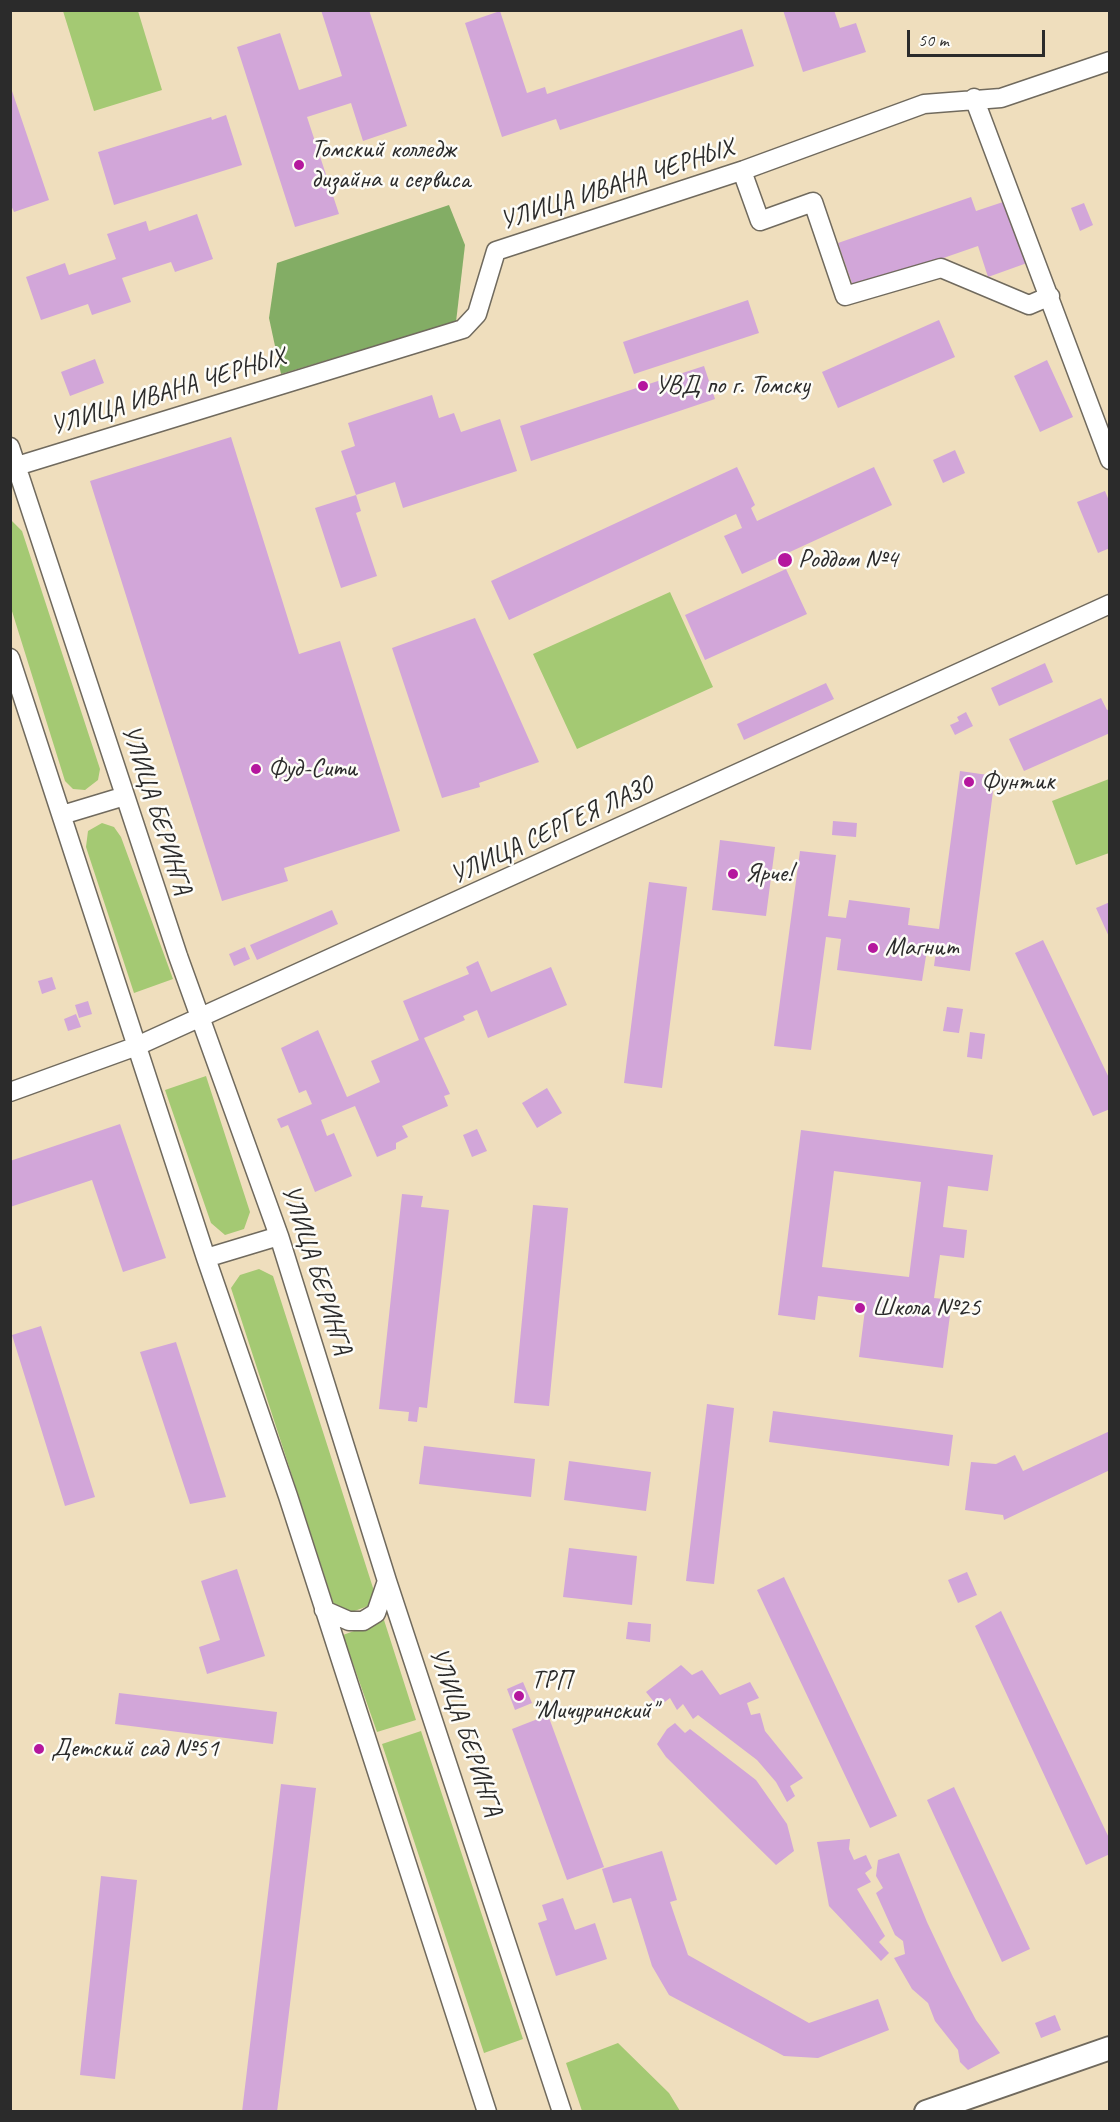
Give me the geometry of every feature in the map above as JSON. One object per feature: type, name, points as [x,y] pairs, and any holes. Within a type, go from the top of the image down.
[{"type":"main road","points":[[926,2112],[1110,2048]]},
{"type":"street","name":"УЛИЦА ИВАНА ЧЕРНЫХ","points":[[17,466],[463,329],[477,314],[496,251],[742,171],[924,104],[974,98],[1001,98],[1110,61]]},
{"type":"street","points":[[974,98],[1110,460]]},
{"type":"street","points":[[742,171],[760,221],[813,202],[845,296],[941,268],[1029,305],[1050,297]]},
{"type":"street","name":"УЛИЦА БЕРИНГА","points":[[10,447],[178,956],[279,1236],[387,1581],[562,2112]]},
{"type":"street","name":"УЛИЦА СЕРГЕЯ ЛАЗО","points":[[10,1092],[137,1047],[1110,604]]},
{"type":"street","points":[[10,658],[487,2112]]},
{"type":"street","points":[[62,815],[125,796]]},
{"type":"street","points":[[206,1258],[279,1236]]},
{"type":"street","points":[[324,1610],[349,1621],[363,1621],[376,1613],[383,1600],[387,1581]]},
{"type":"green space","points":[[63,11],[138,11],[162,90],[94,111]]},
{"type":"green space","points":[[449,205],[465,245],[456,322],[281,374],[269,318],[277,263]]},
{"type":"green space","points":[[11,520],[22,531],[100,769],[98,780],[85,790],[73,789],[65,781],[11,608]]},
{"type":"green space","points":[[670,592],[713,687],[577,749],[533,654]]},
{"type":"green space","points":[[1109,779],[1109,853],[1076,865],[1052,801]]},
{"type":"green space","points":[[102,823],[114,827],[121,837],[173,979],[134,993],[86,847],[88,831]]},
{"type":"green space","points":[[206,1076],[250,1212],[244,1229],[225,1235],[211,1223],[165,1090]]},
{"type":"green space","points":[[259,1269],[273,1276],[374,1591],[368,1606],[349,1613],[334,1605],[231,1288],[240,1275]]},
{"type":"green space","points":[[384,1620],[416,1720],[377,1732],[343,1635]]},
{"type":"green space","points":[[421,1731],[523,2039],[484,2053],[382,1744]]},
{"type":"green space","points":[[618,2043],[669,2093],[680,2111],[582,2111],[566,2063]]},
{"type":"building","points":[[321,10],[369,10],[407,126],[363,141],[351,103],[307,117],[339,214],[295,227],[237,47],[280,33],[299,90],[342,76]]},
{"type":"building","points":[[783,10],[834,10],[840,28],[856,23],[866,52],[803,72]]},
{"type":"building","points":[[500,11],[527,93],[545,87],[547,94],[742,29],[754,66],[560,130],[556,119],[502,137],[465,23]]},
{"type":"building","points":[[11,88],[49,200],[14,212],[10,203]]},
{"type":"building","points":[[226,115],[242,165],[114,205],[98,152],[211,117],[212,120]]},
{"type":"building","points":[[971,197],[976,211],[1006,201],[1027,263],[988,277],[978,246],[854,289],[838,243]]},
{"type":"building","points":[[1084,203],[1093,225],[1080,231],[1071,208]]},
{"type":"building","points":[[197,214],[213,259],[175,272],[171,262],[122,278],[131,302],[92,315],[88,304],[41,320],[26,277],[65,263],[69,275],[116,259],[107,234],[146,221],[149,231]]},
{"type":"building","points":[[748,300],[759,333],[634,374],[623,342]]},
{"type":"building","points":[[939,320],[955,357],[838,408],[822,372]]},
{"type":"building","points":[[95,359],[104,383],[70,396],[61,372]]},
{"type":"building","points":[[1047,360],[1073,417],[1040,432],[1014,376]]},
{"type":"building","points":[[704,366],[715,399],[531,461],[520,426]]},
{"type":"building","points":[[432,395],[439,418],[454,413],[461,432],[500,419],[517,471],[403,508],[395,482],[356,495],[341,451],[355,446],[348,423]]},
{"type":"building","points":[[231,437],[299,654],[340,641],[400,831],[284,868],[288,881],[222,901],[90,481]]},
{"type":"building","points":[[955,450],[965,473],[943,483],[933,460]]},
{"type":"building","points":[[737,467],[755,505],[751,508],[757,521],[874,467],[892,505],[742,574],[724,536],[742,528],[736,514],[509,620],[491,581]]},
{"type":"building","points":[[1105,491],[1110,503],[1110,548],[1098,553],[1077,502]]},
{"type":"building","points":[[356,495],[361,511],[356,513],[377,576],[341,588],[315,508]]},
{"type":"building","points":[[786,569],[807,614],[705,660],[685,615]]},
{"type":"building","points":[[475,618],[539,762],[479,783],[480,787],[442,798],[392,648]]},
{"type":"building","points":[[1045,663],[1053,682],[999,706],[991,688]]},
{"type":"building","points":[[826,683],[834,699],[744,740],[737,724]]},
{"type":"building","points":[[1101,698],[1107,710],[1110,709],[1110,733],[1024,771],[1009,739]]},
{"type":"building","points":[[966,712],[973,726],[955,735],[950,725],[959,721],[957,717]]},
{"type":"building","points":[[960,771],[995,776],[970,971],[934,966],[936,951],[927,950],[922,981],[837,970],[841,939],[826,937],[811,1050],[774,1046],[800,851],[836,855],[828,916],[846,918],[849,900],[910,908],[908,925],[939,929]]},
{"type":"building","points":[[833,821],[857,823],[856,837],[832,835]]},
{"type":"building","points":[[720,840],[775,847],[766,916],[712,910]]},
{"type":"building","points":[[649,882],[687,887],[662,1088],[624,1083]]},
{"type":"building","points":[[1110,902],[1110,939],[1096,908]]},
{"type":"building","points":[[332,910],[338,924],[257,960],[250,945]]},
{"type":"building","points":[[1043,940],[1110,1080],[1110,1109],[1093,1116],[1015,953]]},
{"type":"building","points":[[245,947],[250,959],[234,966],[229,954]]},
{"type":"building","points":[[478,961],[491,992],[551,967],[567,1005],[488,1038],[477,1010],[463,1016],[465,1020],[424,1038],[450,1094],[444,1096],[448,1106],[402,1126],[408,1137],[396,1143],[396,1149],[377,1157],[355,1106],[321,1120],[327,1136],[334,1133],[352,1176],[315,1192],[288,1125],[281,1128],[277,1119],[312,1104],[306,1090],[299,1093],[281,1048],[318,1030],[347,1097],[380,1082],[371,1061],[419,1040],[403,1001],[469,974],[466,967]]},
{"type":"building","points":[[52,977],[56,989],[42,994],[38,981]]},
{"type":"building","points":[[88,1001],[92,1014],[79,1018],[75,1005]]},
{"type":"building","points":[[947,1007],[963,1009],[959,1033],[943,1031]]},
{"type":"building","points":[[76,1014],[81,1027],[68,1031],[64,1019]]},
{"type":"building","points":[[970,1032],[985,1034],[982,1059],[967,1057]]},
{"type":"building","points":[[547,1088],[562,1113],[537,1128],[522,1103]]},
{"type":"building","points":[[120,1124],[166,1258],[123,1272],[92,1180],[10,1207],[10,1161]]},
{"type":"building","points":[[477,1129],[487,1151],[472,1157],[463,1135]]},
{"type":"building","points":[[801,1130],[993,1155],[988,1191],[948,1186],[943,1227],[967,1230],[964,1258],[940,1255],[934,1298],[952,1300],[943,1368],[859,1357],[866,1302],[818,1296],[815,1320],[778,1315]],"holes":[[[834,1171],[921,1182],[909,1277],[822,1267]]]},
{"type":"building","points":[[402,1194],[423,1196],[421,1207],[449,1210],[427,1408],[419,1407],[417,1422],[408,1421],[409,1412],[379,1409]]},
{"type":"building","points":[[533,1205],[568,1208],[549,1406],[514,1403]]},
{"type":"building","points":[[41,1326],[95,1497],[65,1506],[12,1335]]},
{"type":"building","points":[[176,1342],[226,1497],[190,1504],[140,1352]]},
{"type":"building","points":[[707,1404],[734,1408],[714,1584],[686,1581]]},
{"type":"building","points":[[773,1411],[953,1435],[949,1466],[769,1442]]},
{"type":"building","points":[[1110,1431],[1110,1470],[1004,1520],[1003,1515],[965,1510],[971,1462],[996,1464],[1015,1455],[1023,1471]]},
{"type":"building","points":[[424,1446],[535,1459],[531,1497],[419,1484]]},
{"type":"building","points":[[569,1461],[651,1472],[646,1511],[564,1500]]},
{"type":"building","points":[[569,1548],[637,1556],[632,1605],[563,1597]]},
{"type":"building","points":[[237,1569],[265,1656],[207,1674],[199,1647],[220,1640],[201,1581]]},
{"type":"building","points":[[967,1572],[977,1595],[958,1603],[948,1580]]},
{"type":"building","points":[[784,1577],[897,1816],[870,1828],[757,1590]]},
{"type":"building","points":[[1001,1611],[1110,1840],[1110,1854],[1086,1865],[975,1626]]},
{"type":"building","points":[[628,1622],[651,1624],[650,1642],[626,1639]]},
{"type":"building","points":[[681,1665],[692,1675],[702,1670],[720,1695],[750,1682],[759,1698],[747,1703],[751,1715],[760,1713],[765,1731],[803,1778],[790,1786],[795,1796],[787,1802],[776,1782],[757,1760],[698,1715],[693,1719],[683,1704],[677,1710],[670,1698],[658,1707],[646,1692]]},
{"type":"building","name":"ТРП \"Мичуринский\"","points":[[523,1682],[532,1703],[515,1710],[507,1689]]},
{"type":"building","points":[[119,1693],[277,1712],[273,1744],[115,1724]]},
{"type":"building","points":[[548,1715],[604,1867],[567,1880],[512,1729]]},
{"type":"building","points":[[675,1723],[685,1733],[690,1729],[756,1780],[787,1824],[794,1851],[776,1865],[666,1757],[657,1744],[667,1729]]},
{"type":"building","points":[[281,1784],[316,1788],[277,2112],[242,2112]]},
{"type":"building","points":[[954,1787],[1030,1949],[1002,1962],[927,1800]]},
{"type":"building","points":[[850,1839],[849,1849],[854,1860],[866,1855],[872,1868],[865,1873],[871,1882],[857,1889],[885,1936],[879,1942],[889,1953],[881,1961],[829,1906],[817,1842]]},
{"type":"building","points":[[662,1851],[677,1900],[670,1902],[688,1955],[809,2023],[878,1999],[889,2030],[818,2058],[784,2056],[669,1995],[652,1966],[631,1898],[613,1903],[602,1869]]},
{"type":"building","points":[[899,1853],[927,1922],[953,1977],[976,2020],[1000,2053],[968,2070],[960,2062],[958,2050],[935,2021],[928,2003],[912,1989],[894,1958],[905,1954],[903,1941],[895,1935],[876,1893],[883,1888],[876,1876],[878,1860]]},
{"type":"building","points":[[101,1876],[137,1880],[115,2079],[80,2075]]},
{"type":"building","points":[[563,1898],[575,1930],[595,1923],[607,1959],[556,1976],[538,1923],[547,1920],[542,1905]]},
{"type":"building","points":[[1055,2015],[1061,2030],[1041,2038],[1035,2023]]},
{"type":"place","name":"Томский колледж дизайна и сервиса","points":[[299,165]]},
{"type":"place","name":"УВД по г. Томску","points":[[643,386]]},
{"type":"place","name":"Роддом №4","points":[[785,560]]},
{"type":"place","name":"Фуд-Сити","points":[[256,769]]},
{"type":"place","name":"Фунтик","points":[[969,782]]},
{"type":"place","name":"Ярче!","points":[[733,874]]},
{"type":"place","name":"Магнит","points":[[873,948]]},
{"type":"place","name":"Школа №25","points":[[860,1308]]},
{"type":"place","name":"ТРП \"Мичуринский\"","points":[[519,1696]]},
{"type":"place","name":"Детский сад №51","points":[[39,1749]]}]
